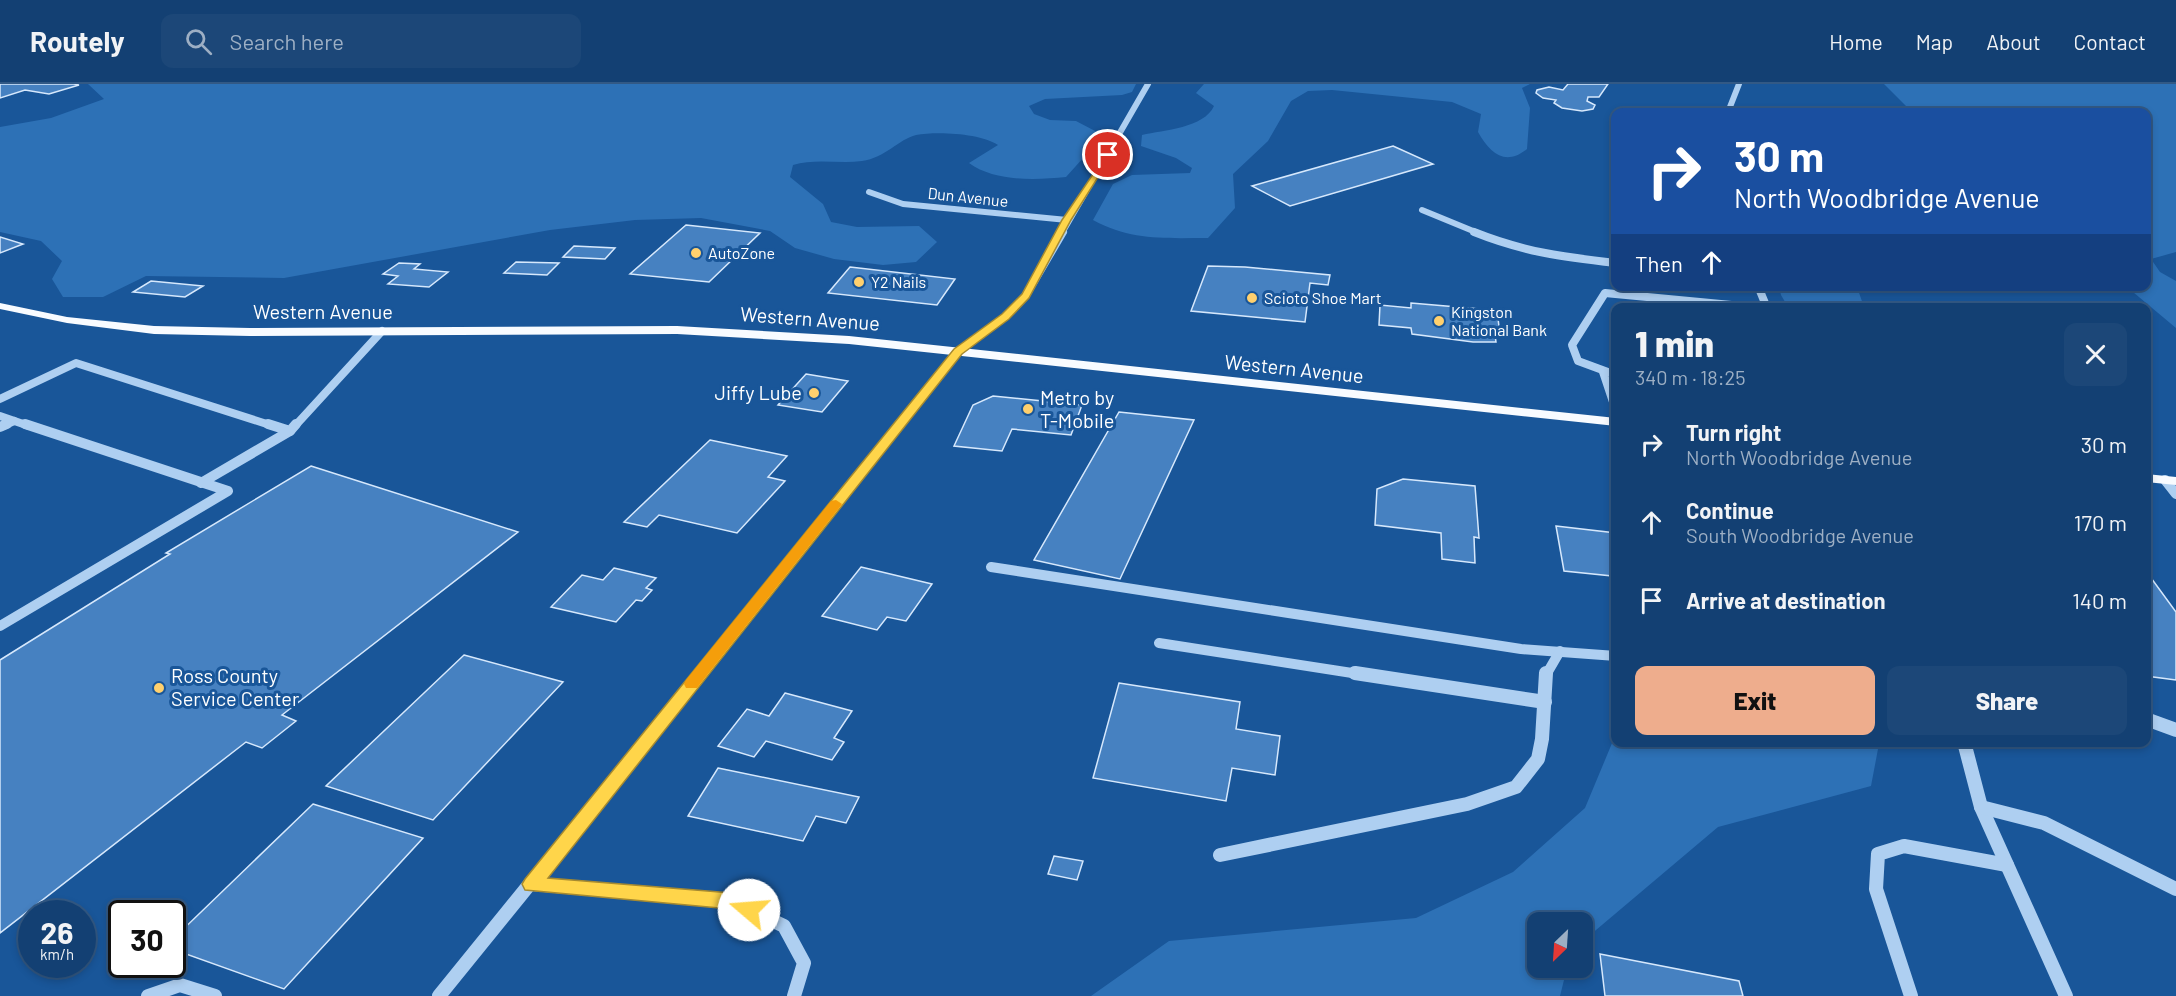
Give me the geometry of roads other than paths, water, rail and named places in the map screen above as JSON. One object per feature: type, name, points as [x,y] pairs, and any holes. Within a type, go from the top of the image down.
[{"type":"main road","name":"Western Avenue","points":[[0,306],[67,320],[154,330],[250,332],[677,330],[849,340],[1611,421]]},
{"type":"main road","points":[[2151,479],[2171,481]]},
{"type":"street","points":[[439,996],[532,884],[958,352],[1005,317],[1026,296],[1067,220],[1087,190],[1148,84]]},
{"type":"street","points":[[1730,108],[1739,84]]},
{"type":"street","name":"Dun Avenue","points":[[869,192],[903,204],[1067,220]]},
{"type":"street","points":[[1422,210],[1510,248],[1611,262]]},
{"type":"street","points":[[1611,374],[1578,361],[1572,345],[1595,304],[1605,293],[1696,303]]},
{"type":"street","points":[[201,483],[290,431],[382,331]]},
{"type":"street","points":[[0,399],[76,363],[290,431]]},
{"type":"street","points":[[1603,372],[1611,396]]},
{"type":"street","points":[[0,416],[228,492],[0,626]]},
{"type":"street","points":[[0,427],[14,421]]},
{"type":"street","points":[[2171,481],[2176,494]]},
{"type":"street","points":[[992,567],[1289,610],[1521,649],[1611,656]]},
{"type":"street","points":[[1159,643],[1545,702]]},
{"type":"street","points":[[1220,855],[1467,804],[1516,787],[1538,759],[1542,739],[1546,672],[1560,651]]},
{"type":"street","points":[[2151,721],[2176,730]]},
{"type":"street","points":[[1965,747],[1981,807],[2066,996]]},
{"type":"street","points":[[1981,807],[2044,823],[2176,889]]},
{"type":"street","points":[[1911,996],[1876,889],[1878,854],[1904,846],[2007,866]]},
{"type":"street","points":[[532,884],[732,902],[784,927],[804,963],[794,996]]},
{"type":"street","points":[[148,996],[180,986],[215,996]]},
{"type":"place","name":"AutoZone","points":[[696,253]]},
{"type":"place","name":"Y2 Nails","points":[[859,282]]},
{"type":"place","name":"Scioto Shoe Mart","points":[[1252,298]]},
{"type":"place","name":"Kingston National Bank","points":[[1439,321]]},
{"type":"place","name":"Jiffy Lube","points":[[814,393]]},
{"type":"place","name":"Metro by T-Mobile","points":[[1028,409]]},
{"type":"place","name":"Ross County Service Center","points":[[159,688]]}]
